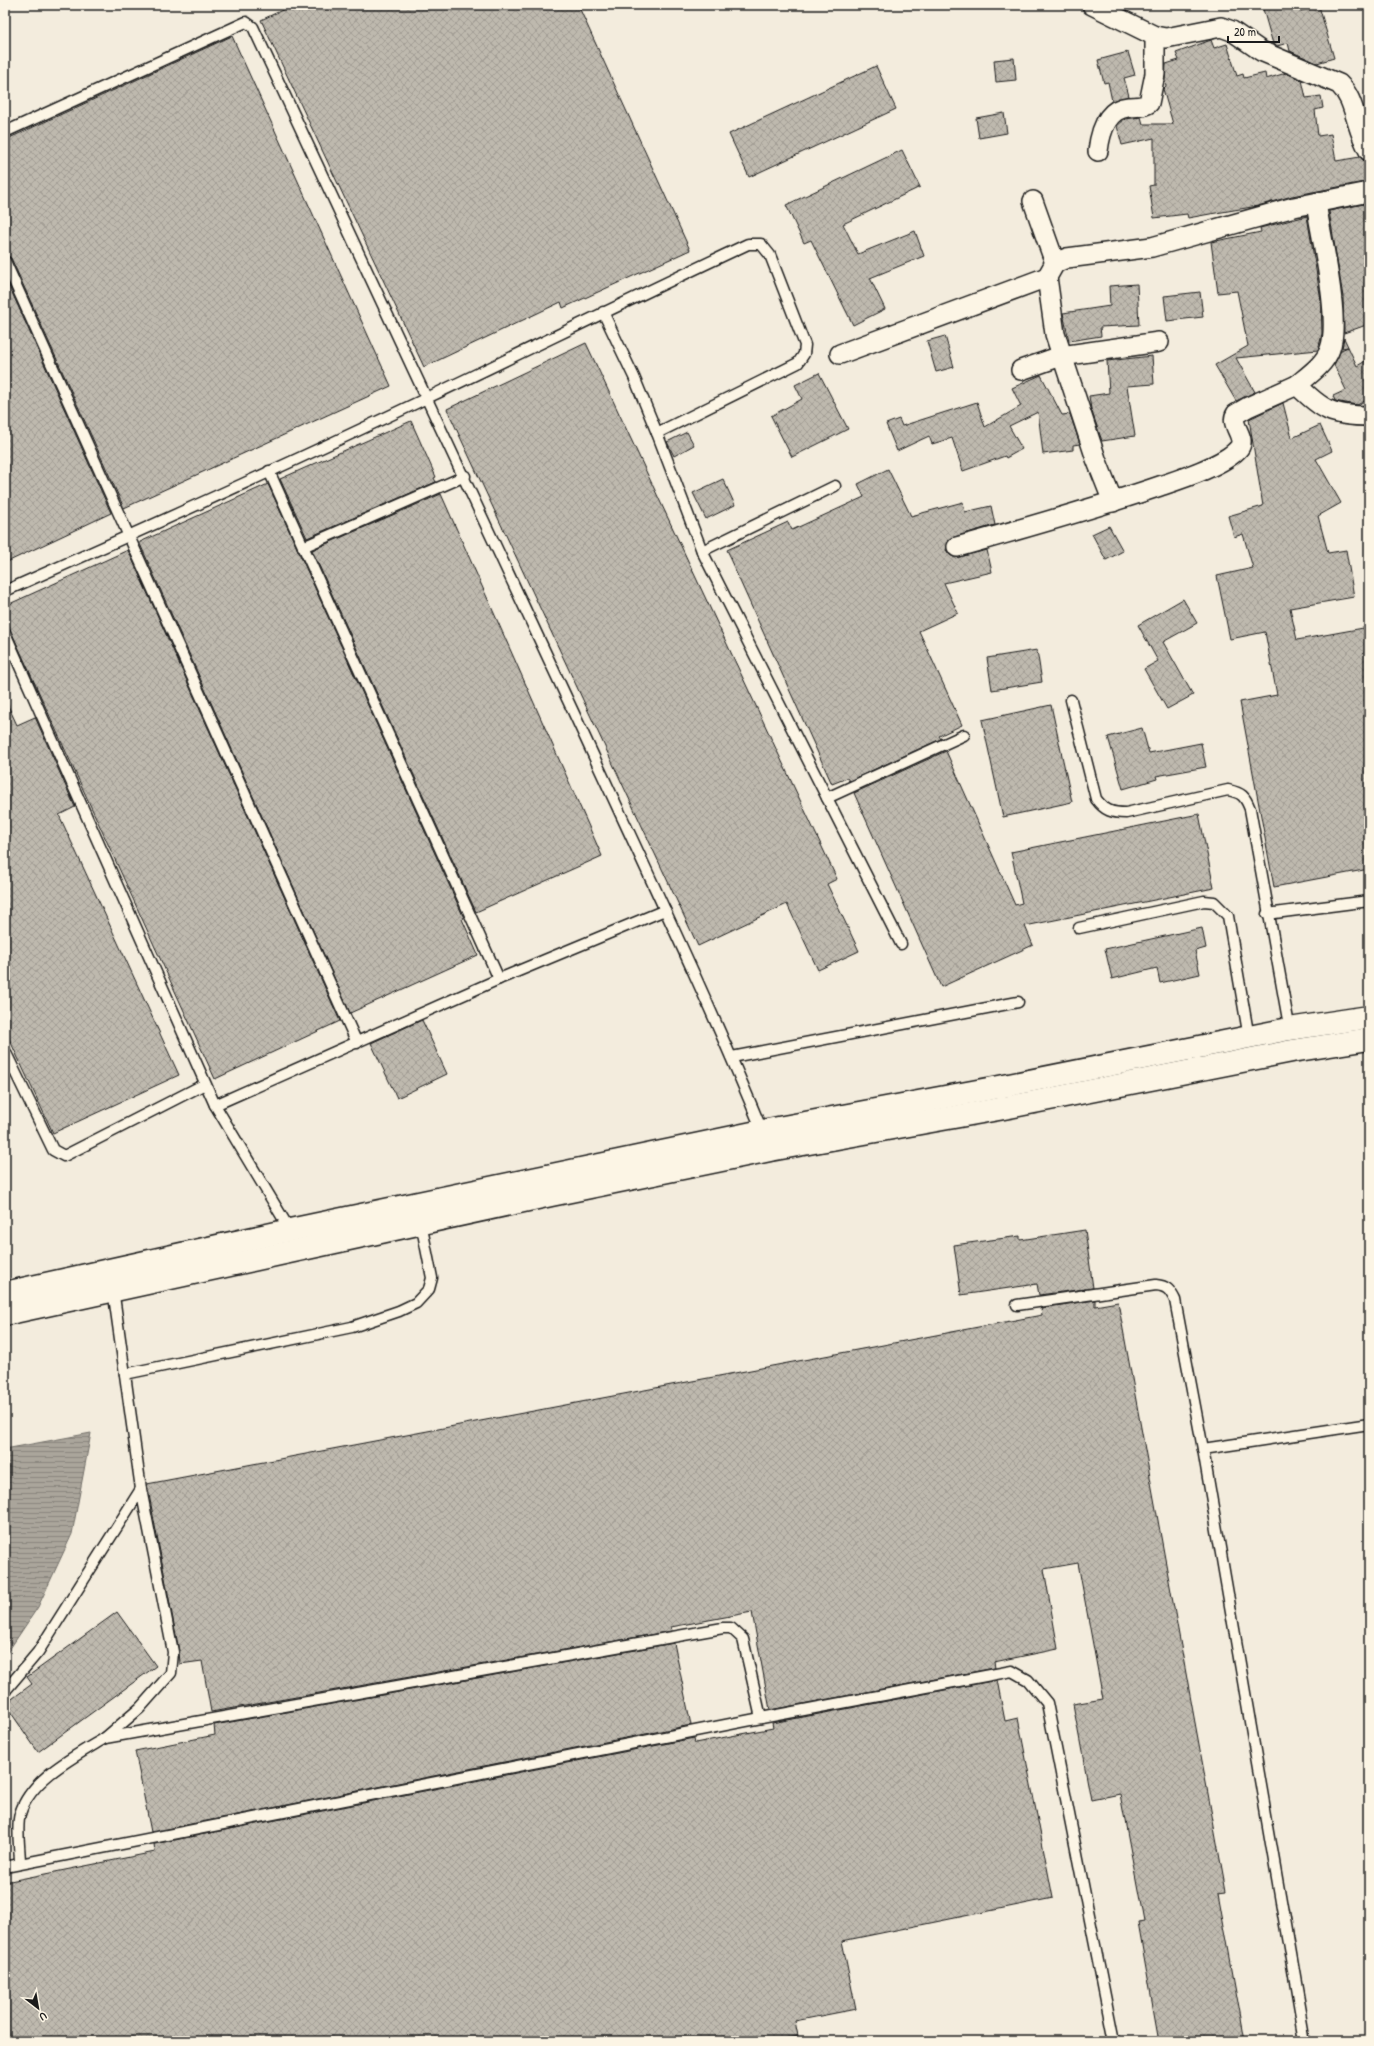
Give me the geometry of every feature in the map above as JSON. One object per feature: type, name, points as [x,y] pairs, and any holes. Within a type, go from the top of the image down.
[{"type":"street","points":[[1092,5],[1155,36],[1166,38],[1181,37],[1221,27],[1232,31],[1267,54],[1339,84],[1346,91],[1351,102],[1358,125],[1369,151]]},
{"type":"street","points":[[1098,151],[1100,136],[1110,116],[1126,107],[1143,107],[1149,102],[1155,74],[1155,36]]},
{"type":"street","points":[[840,354],[1051,270],[1067,258],[1152,247],[1294,207],[1369,192]]},
{"type":"street","points":[[1033,201],[1051,270],[1055,334],[1096,459],[1114,502]]},
{"type":"street","points":[[957,548],[1114,502],[1184,477],[1216,464],[1239,447],[1241,442],[1234,423],[1236,414],[1297,385],[1320,364],[1330,351],[1333,338],[1332,303],[1316,203]]},
{"type":"street","points":[[1021,370],[1061,356],[1159,342]]},
{"type":"street","points":[[1297,385],[1315,403],[1333,412],[1369,416]]},
{"type":"street","points":[[5,1314],[112,1281],[290,1230],[766,1141],[1249,1039],[1289,1029],[1369,1017]]},
{"type":"street","points":[[5,1294],[112,1281],[421,1223],[551,1194],[766,1141],[1004,1108],[1292,1051],[1369,1039]]},
{"type":"lane","points":[[5,132],[246,22],[253,27],[465,476],[665,910],[732,1057],[766,1141]]},
{"type":"lane","points":[[5,590],[130,536],[428,398],[603,312],[748,244],[761,244],[770,255],[805,345],[804,354],[798,363],[657,433]]},
{"type":"lane","points":[[5,261],[357,1043]]},
{"type":"lane","points":[[603,312],[634,377],[702,551],[901,944]]},
{"type":"lane","points":[[269,471],[500,979]]},
{"type":"lane","points":[[304,547],[465,476]]},
{"type":"lane","points":[[702,551],[835,486]]},
{"type":"lane","points":[[5,633],[215,1105],[290,1230]]},
{"type":"lane","points":[[1071,700],[1096,800],[1103,808],[1114,813],[1126,813],[1228,790],[1241,793],[1245,797],[1250,809],[1267,914],[1292,1051]]},
{"type":"lane","points":[[827,798],[964,735]]},
{"type":"lane","points":[[1079,928],[1204,900],[1214,902],[1228,916],[1252,1060]]},
{"type":"lane","points":[[1267,914],[1369,901]]},
{"type":"lane","points":[[215,1105],[500,979],[665,910]]},
{"type":"lane","points":[[732,1057],[1018,1002]]},
{"type":"lane","points":[[5,1051],[53,1150],[64,1156],[205,1084]]},
{"type":"lane","points":[[125,1374],[352,1327],[399,1311],[416,1303],[429,1289],[432,1278],[421,1223]]},
{"type":"lane","points":[[20,1864],[19,1816],[27,1798],[38,1783],[105,1738],[140,1708],[171,1673],[173,1652],[141,1489],[112,1281]]},
{"type":"lane","points":[[1016,1305],[1156,1285],[1164,1285],[1171,1291],[1175,1300],[1203,1449],[1306,2041]]},
{"type":"lane","points":[[1203,1449],[1369,1424]]},
{"type":"lane","points":[[5,1691],[38,1652],[141,1489]]},
{"type":"lane","points":[[105,1738],[723,1628],[731,1628],[743,1639],[761,1718]]},
{"type":"lane","points":[[5,1867],[761,1718],[1012,1671],[1028,1680],[1047,1703],[1114,2041]]},
{"type":"shaded area","points":[[91,1433],[72,1534],[38,1607],[5,1656],[5,1449]]},
{"type":"building","points":[[293,5],[578,5],[690,250],[563,308],[561,302],[424,367],[261,20]]},
{"type":"building","points":[[1279,5],[1299,5],[1301,11],[1319,6],[1334,58],[1317,63],[1290,51],[1288,43],[1277,46],[1273,44],[1263,9]]},
{"type":"building","points":[[232,36],[391,386],[124,508],[11,258],[5,255],[5,140]]},
{"type":"building","points":[[1211,40],[1214,48],[1227,44],[1237,76],[1243,74],[1244,78],[1265,73],[1266,79],[1286,73],[1302,80],[1306,98],[1321,96],[1323,108],[1315,110],[1318,136],[1331,134],[1336,161],[1360,157],[1366,161],[1369,181],[1292,196],[1258,206],[1188,218],[1187,214],[1154,218],[1149,186],[1154,185],[1154,138],[1122,145],[1117,126],[1125,119],[1141,117],[1143,124],[1173,124],[1163,89],[1166,86],[1166,64],[1179,60],[1176,53]]},
{"type":"building","points":[[1128,52],[1135,75],[1124,78],[1129,96],[1112,101],[1108,82],[1104,83],[1098,60]]},
{"type":"building","points":[[1014,58],[1016,80],[996,82],[994,60]]},
{"type":"building","points":[[876,66],[896,109],[749,177],[729,134]]},
{"type":"building","points":[[1004,113],[1007,133],[979,138],[976,118]]},
{"type":"building","points":[[902,150],[920,187],[843,224],[858,254],[915,231],[924,256],[870,278],[885,309],[853,325],[811,240],[804,243],[786,205]]},
{"type":"building","points":[[1369,203],[1369,324],[1344,333],[1343,297],[1329,211]]},
{"type":"building","points":[[1307,216],[1321,300],[1322,334],[1318,350],[1236,358],[1255,392],[1236,401],[1215,365],[1248,346],[1237,291],[1218,293],[1211,242],[1261,232],[1260,228]]},
{"type":"building","points":[[5,277],[111,513],[5,563]]},
{"type":"building","points":[[1137,284],[1139,325],[1100,327],[1101,336],[1069,341],[1063,313],[1110,306],[1109,286]]},
{"type":"building","points":[[1200,292],[1203,317],[1167,321],[1164,296]]},
{"type":"building","points":[[945,336],[954,367],[936,372],[927,341]]},
{"type":"building","points":[[1344,338],[1357,366],[1369,359],[1369,399],[1357,405],[1335,401],[1333,396],[1346,390],[1334,365],[1341,350],[1348,347],[1342,348]]},
{"type":"building","points":[[586,343],[837,879],[827,884],[859,951],[818,970],[787,904],[698,946],[447,409]]},
{"type":"building","points":[[1152,356],[1154,384],[1127,386],[1135,436],[1102,441],[1091,409],[1089,396],[1109,393],[1107,361]]},
{"type":"building","points":[[819,373],[848,429],[792,457],[771,416],[802,399],[795,385]]},
{"type":"building","points":[[1041,375],[1062,415],[1070,414],[1080,444],[1073,445],[1073,450],[1043,454],[1038,412],[1009,426],[1022,449],[1006,458],[1005,456],[963,471],[952,438],[932,444],[929,436],[897,451],[886,424],[899,419],[902,426],[977,402],[985,427],[1021,406],[1012,388]]},
{"type":"building","points":[[1283,403],[1292,438],[1320,425],[1332,451],[1316,459],[1341,503],[1318,516],[1328,553],[1346,550],[1354,597],[1290,608],[1297,640],[1369,627],[1369,869],[1274,887],[1240,702],[1277,695],[1265,632],[1230,639],[1217,576],[1253,568],[1243,534],[1234,537],[1228,516],[1263,506],[1249,419]]},
{"type":"building","points":[[411,421],[436,477],[434,478],[436,482],[307,538],[280,479]]},
{"type":"building","points":[[687,432],[694,445],[674,456],[667,442]]},
{"type":"building","points":[[888,469],[911,516],[963,502],[965,512],[991,506],[995,525],[954,537],[949,540],[946,550],[955,558],[987,550],[992,572],[944,583],[958,613],[919,631],[962,725],[939,736],[941,739],[849,781],[847,778],[832,784],[727,550],[788,522],[792,530],[864,497],[858,484]]},
{"type":"building","points":[[723,479],[735,505],[706,519],[693,493]]},
{"type":"building","points":[[268,484],[464,918],[462,919],[478,955],[350,1013],[140,544],[140,542]]},
{"type":"building","points":[[441,494],[602,856],[476,912],[312,550]]},
{"type":"building","points":[[1109,526],[1123,551],[1106,560],[1092,534]]},
{"type":"building","points":[[128,550],[340,1021],[215,1079],[5,618],[5,606]]},
{"type":"building","points":[[1183,599],[1197,623],[1163,642],[1193,695],[1167,709],[1144,669],[1158,661],[1138,625]]},
{"type":"building","points":[[1037,650],[1042,682],[992,690],[987,658]]},
{"type":"building","points":[[5,699],[17,725],[35,717],[75,807],[59,815],[179,1075],[53,1133],[5,1030]]},
{"type":"building","points":[[1051,705],[1072,802],[1003,817],[982,720]]},
{"type":"building","points":[[1142,728],[1149,753],[1201,743],[1206,767],[1156,776],[1157,779],[1123,789],[1108,737]]},
{"type":"building","points":[[946,751],[1015,905],[1022,903],[1011,852],[1199,814],[1214,888],[1025,926],[1033,945],[941,987],[854,793]]},
{"type":"building","points":[[1202,928],[1206,948],[1195,951],[1200,974],[1160,983],[1157,968],[1112,979],[1105,949]]},
{"type":"building","points":[[422,1020],[447,1074],[397,1098],[371,1043]]},
{"type":"building","points":[[1085,1230],[1093,1288],[1039,1295],[1037,1284],[961,1295],[954,1245],[1020,1236],[1020,1240]]},
{"type":"building","points":[[1095,1300],[1095,1306],[1118,1302],[1226,1892],[1218,1893],[1245,2041],[1159,2041],[1138,1923],[1144,1922],[1120,1794],[1091,1800],[1073,1704],[1103,1699],[1078,1563],[1044,1569],[1058,1649],[994,1662],[995,1668],[770,1710],[752,1612],[671,1627],[672,1631],[211,1712],[202,1661],[180,1664],[179,1651],[147,1484],[1042,1315],[1041,1308]]},
{"type":"building","points":[[117,1612],[156,1666],[38,1752],[5,1704],[32,1684],[27,1677]]},
{"type":"building","points":[[674,1643],[691,1725],[151,1832],[135,1751],[215,1735],[214,1725]]},
{"type":"building","points":[[997,1680],[1005,1721],[1018,1718],[1053,1898],[842,1941],[856,2009],[795,2021],[798,2036],[772,2041],[5,2041],[5,1882],[155,1852],[154,1844],[694,1738],[695,1743],[773,1728],[772,1723]]}]
